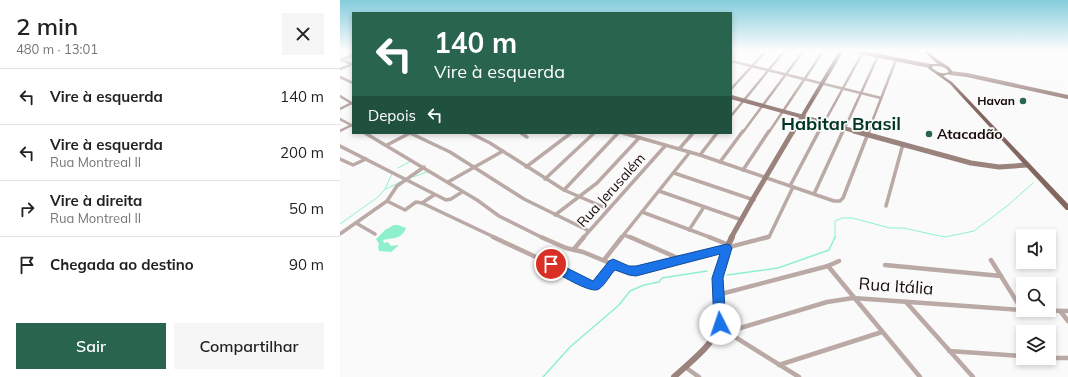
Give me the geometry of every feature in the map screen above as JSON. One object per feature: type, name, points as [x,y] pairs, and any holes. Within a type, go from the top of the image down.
[{"type":"main road","points":[[932,68],[938,74],[952,83],[1068,204]]},
{"type":"main road","points":[[945,68],[949,70]]},
{"type":"main road","points":[[946,68],[949,70],[952,83],[1068,208]]},
{"type":"main road","points":[[938,74],[949,70]]},
{"type":"street","points":[[732,88],[751,68]]},
{"type":"street","points":[[758,68],[881,98]]},
{"type":"street","points":[[732,115],[770,68]]},
{"type":"street","points":[[720,162],[790,68]]},
{"type":"street","points":[[742,170],[811,68]]},
{"type":"street","points":[[674,377],[712,338],[719,328],[720,317],[717,295],[719,270],[728,247],[766,177],[832,68]]},
{"type":"street","points":[[367,134],[424,167],[477,200],[499,216],[544,239],[629,270],[641,270],[771,236],[792,186],[823,123],[854,68]]},
{"type":"street","points":[[814,194],[873,68]]},
{"type":"street","points":[[626,134],[700,155],[814,194],[840,201],[843,198],[893,68]]},
{"type":"street","points":[[949,70],[1068,97]]},
{"type":"street","points":[[340,77],[352,83]]},
{"type":"street","points":[[340,96],[352,102]]},
{"type":"street","points":[[732,97],[866,135],[982,165],[999,167],[1027,165]]},
{"type":"street","points":[[340,109],[352,103]]},
{"type":"street","points":[[340,119],[352,126]]},
{"type":"street","points":[[340,131],[352,126]]},
{"type":"street","points":[[387,145],[408,134]]},
{"type":"street","points":[[412,134],[475,166],[524,199],[589,231]]},
{"type":"street","points":[[475,134],[564,190],[577,197],[608,209]]},
{"type":"street","points":[[522,134],[527,137]]},
{"type":"street","points":[[526,167],[569,134]]},
{"type":"street","points":[[545,179],[593,134]]},
{"type":"street","points":[[564,190],[617,134]]},
{"type":"street","points":[[679,149],[692,134]]},
{"type":"street","points":[[700,155],[716,134]]},
{"type":"street","points":[[555,215],[597,183],[639,138]]},
{"type":"street","points":[[886,206],[903,144]]},
{"type":"street","points":[[340,146],[446,200],[452,199],[462,192]]},
{"type":"street","name":"Rua Jerusalém","points":[[574,249],[665,146]]},
{"type":"street","points":[[448,182],[504,151]]},
{"type":"street","points":[[604,260],[690,152]]},
{"type":"street","points":[[340,159],[353,165],[366,159]]},
{"type":"street","points":[[340,234],[387,201],[391,194],[406,179],[424,167]]},
{"type":"street","points":[[674,173],[754,200]]},
{"type":"street","points":[[659,192],[742,220]]},
{"type":"street","points":[[422,203],[434,195]]},
{"type":"street","points":[[387,201],[405,210],[416,202],[422,203],[551,264],[591,285],[598,285],[613,264]]},
{"type":"street","points":[[690,230],[704,207]]},
{"type":"street","points":[[642,212],[690,230],[728,247]]},
{"type":"street","points":[[356,223],[375,234]]},
{"type":"street","points":[[624,235],[680,259]]},
{"type":"street","points":[[990,260],[1016,300]]},
{"type":"street","points":[[717,295],[828,266],[838,261]]},
{"type":"street","points":[[885,265],[1001,276]]},
{"type":"street","points":[[828,266],[920,377]]},
{"type":"street","name":"Rua Itália","points":[[727,332],[827,302],[853,298],[1016,310]]},
{"type":"street","points":[[906,302],[974,377]]},
{"type":"street","name":"Rua Itália","points":[[1056,312],[1068,311]]},
{"type":"street","points":[[1061,312],[1068,322]]},
{"type":"street","points":[[719,328],[799,377]]},
{"type":"street","points":[[780,365],[882,332]]},
{"type":"street","points":[[949,351],[1016,356]]},
{"type":"street","points":[[1056,358],[1068,358]]},
{"type":"street","points":[[684,367],[699,377]]},
{"type":"shaded area","points":[[394,225],[406,228],[400,236],[383,240],[384,243],[388,242],[391,246],[398,246],[391,252],[379,251],[379,244],[376,239],[385,230]]},
{"type":"waterway","points":[[398,168],[411,161]]},
{"type":"waterway","points":[[413,177],[427,172]]},
{"type":"waterway","points":[[340,224],[378,197],[385,189],[392,174]]},
{"type":"waterway","points":[[386,189],[400,182]]},
{"type":"waterway","points":[[835,237],[835,221],[842,218],[852,218],[890,228],[904,228],[944,237],[974,231],[1007,206],[1033,183]]},
{"type":"waterway","points":[[727,275],[778,268],[829,250],[835,237]]},
{"type":"waterway","points":[[543,377],[570,347],[619,305],[630,291],[644,285],[659,282],[662,278],[707,271]]},
{"type":"place","name":"Havan","points":[[1023,101]]},
{"type":"place","name":"Atacadão","points":[[929,134]]},
{"type":"district","name":"Habitar Brasil","points":[[841,124]]},
{"type":"route","points":[[551,264],[595,286],[598,285],[613,264],[636,271],[727,248],[719,270],[718,278],[717,295],[720,324]]}]
